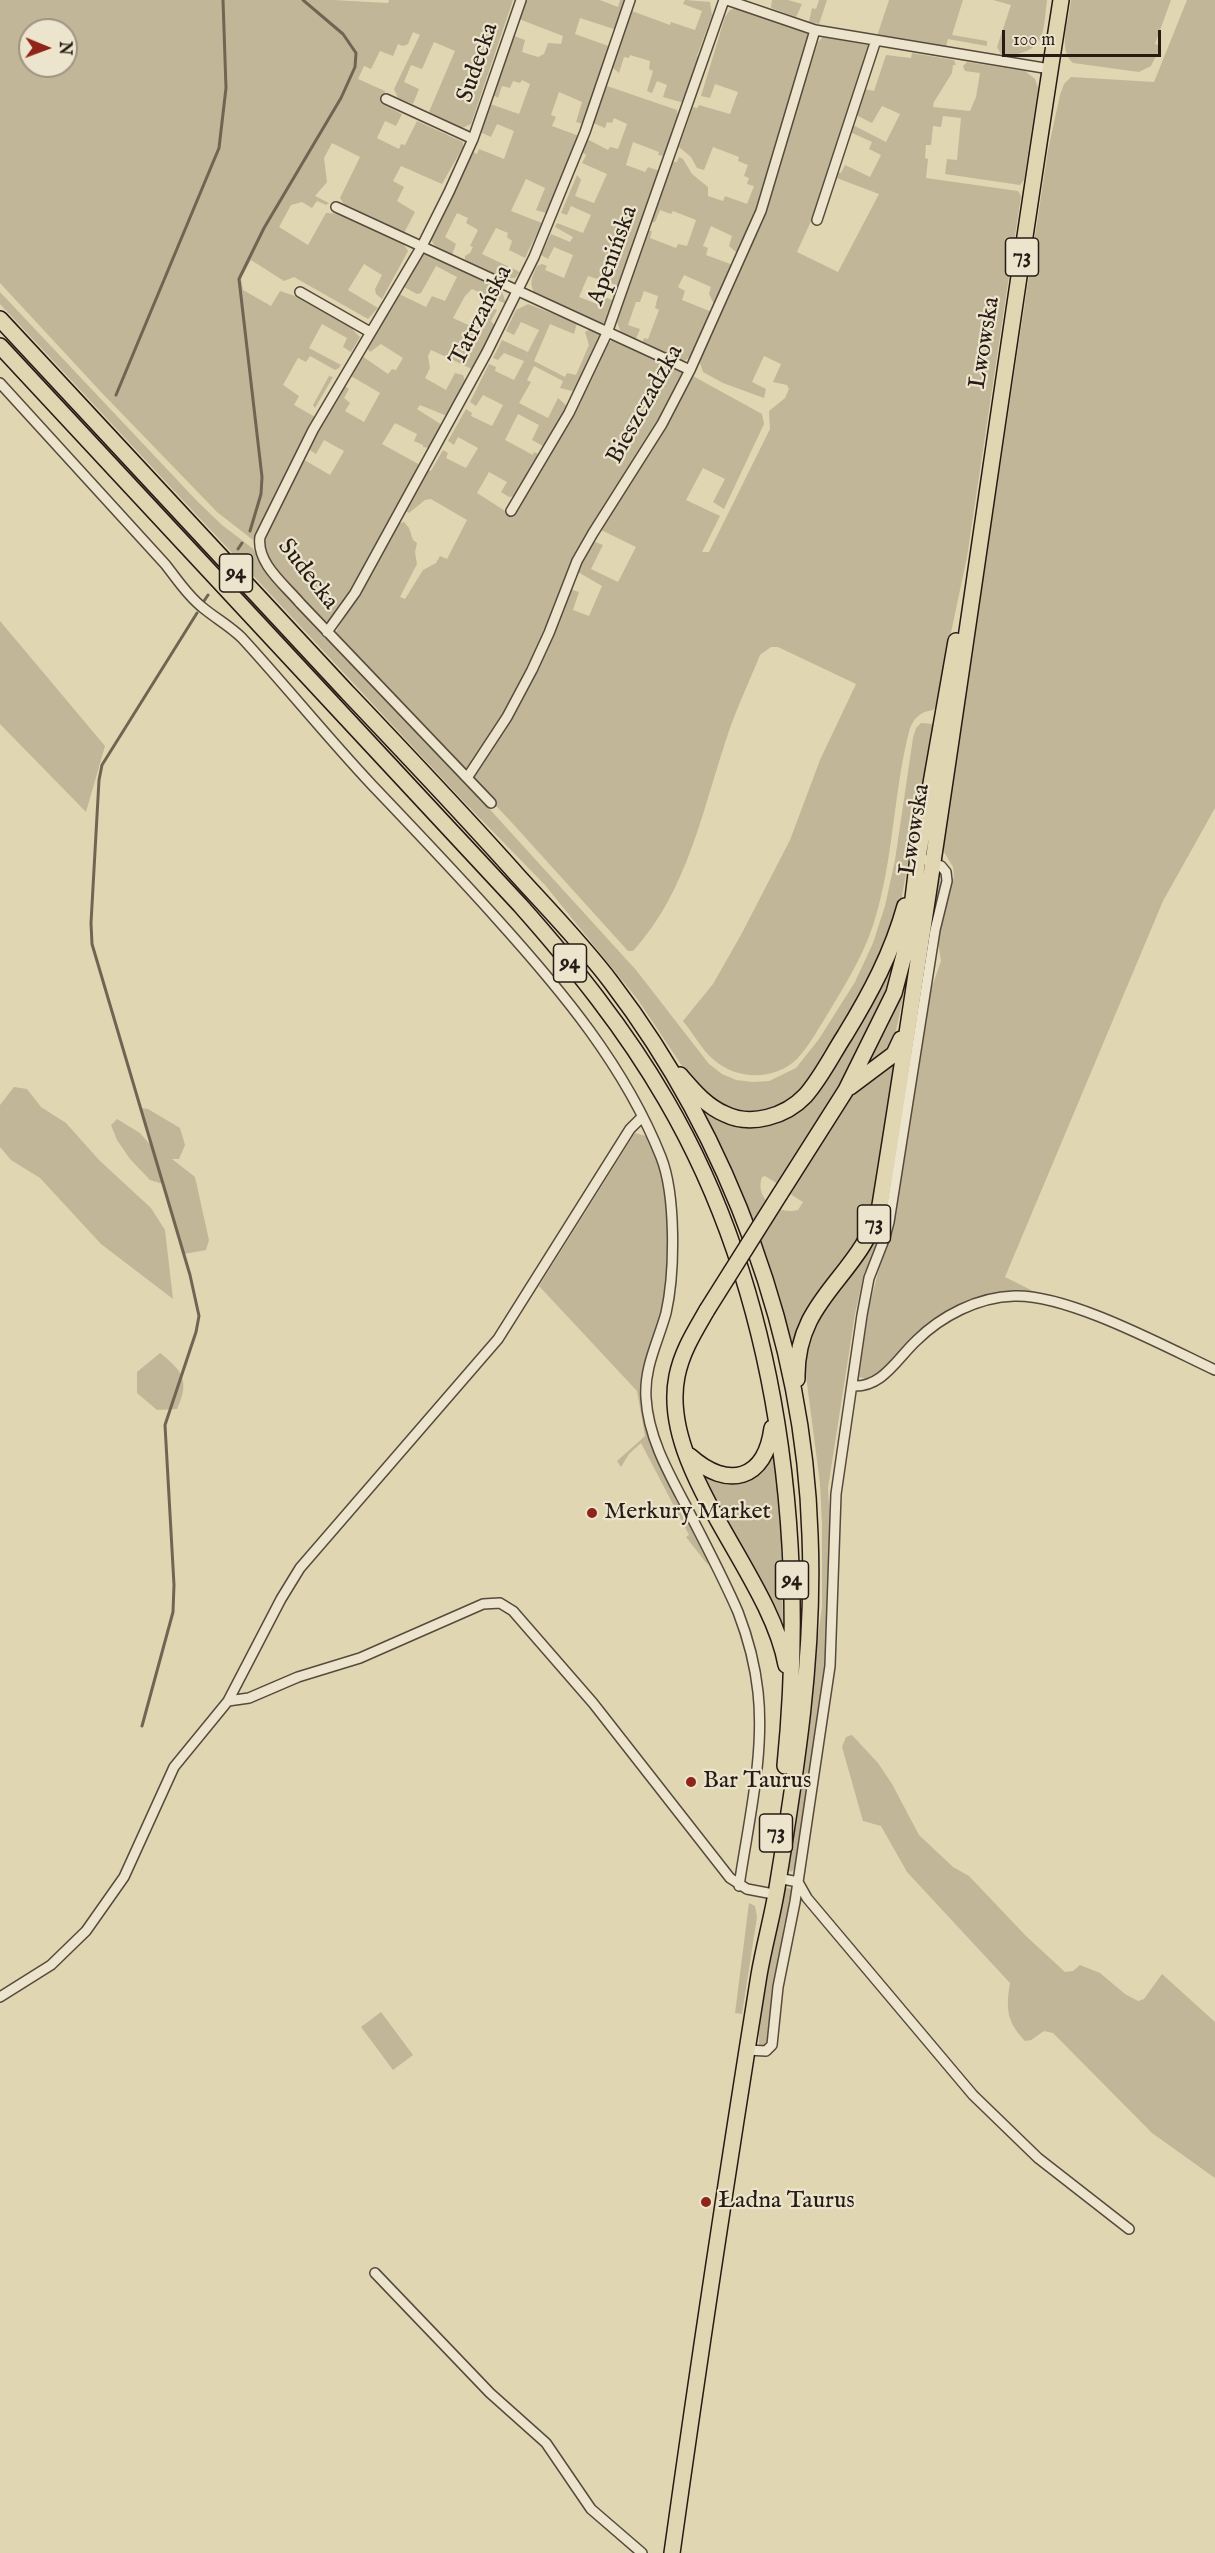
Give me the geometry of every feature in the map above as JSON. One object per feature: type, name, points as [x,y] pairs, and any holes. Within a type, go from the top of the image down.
[{"type":"main road","name":"Lwowska","points":[[909,1010],[934,861],[982,515],[1061,0]]},
{"type":"main road","name":"94","points":[[0,319],[544,904],[610,981],[658,1048],[722,1169],[756,1253],[781,1339],[798,1418]]},
{"type":"main road","name":"94","points":[[0,346],[459,838],[563,955],[611,1017],[667,1101],[712,1193],[728,1234],[743,1282],[771,1392],[784,1470],[790,1538],[793,1637],[791,1690]]},
{"type":"main road","name":"Lwowska","points":[[918,857],[948,677],[982,515]]},
{"type":"main road","points":[[658,1048],[706,1103],[726,1116],[761,1119],[787,1110],[818,1080],[871,993],[889,953],[918,857]]},
{"type":"main road","name":"73","points":[[764,1942],[784,1773],[791,1690],[783,1649],[773,1623],[722,1528],[686,1452],[676,1418],[674,1392],[676,1377],[685,1348],[846,1090],[894,993],[908,940],[918,857]]},
{"type":"main road","points":[[846,1090],[894,1054],[909,1010]]},
{"type":"main road","name":"73","points":[[672,2553],[747,2050],[764,1942],[778,1878],[803,1708],[810,1599],[808,1500],[798,1418],[797,1354],[807,1323],[820,1300],[859,1253],[876,1220],[896,1108],[909,1010]]},
{"type":"main road","points":[[686,1452],[710,1472],[727,1475],[749,1472],[759,1465],[770,1444],[771,1392]]},
{"type":"street","name":"Sudecka","points":[[491,803],[327,632],[271,570],[259,550],[260,537],[313,430],[422,246],[474,139],[521,0]]},
{"type":"street","name":"Tatrzańska","points":[[327,632],[355,594],[518,291],[585,132],[630,0]]},
{"type":"street","points":[[726,0],[815,30],[1050,69]]},
{"type":"street","name":"Apenińska","points":[[511,511],[569,413],[607,333],[726,0]]},
{"type":"street","name":"Bieszczadzka","points":[[467,778],[507,717],[532,670],[578,561],[593,533],[652,441],[690,370],[761,211],[815,30]]},
{"type":"street","points":[[817,220],[876,40]]},
{"type":"street","name":"Sudecka","points":[[386,99],[474,139]]},
{"type":"street","points":[[336,207],[690,370]]},
{"type":"street","points":[[300,291],[370,332]]},
{"type":"street","points":[[0,383],[165,564],[200,606],[238,634],[346,757],[535,962],[592,1033],[642,1118],[663,1161],[670,1206],[672,1274],[665,1316],[651,1352],[647,1373],[645,1397],[648,1418],[663,1459],[738,1612],[748,1638],[758,1693],[760,1718],[757,1761],[739,1886]]},
{"type":"street","points":[[747,2050],[766,2051],[772,2045],[778,1987],[798,1882],[830,1666],[835,1503],[852,1386],[869,1278],[889,1222],[934,930],[947,881],[946,872],[934,861],[918,857]]},
{"type":"street","points":[[0,1997],[51,1965],[86,1931],[123,1877],[174,1767],[228,1701],[281,1599],[300,1568],[498,1339],[630,1129],[642,1118]]},
{"type":"street","points":[[852,1386],[872,1385],[917,1340],[946,1317],[989,1299],[1016,1296],[1049,1300],[1099,1318],[1215,1370]]},
{"type":"street","points":[[228,1701],[249,1698],[298,1677],[355,1660],[483,1604],[500,1603],[513,1611],[593,1703],[723,1869],[739,1886],[768,1893]]},
{"type":"street","points":[[778,1878],[798,1882],[807,1898],[973,2095],[1038,2158],[1129,2229]]},
{"type":"street","points":[[375,2273],[490,2393],[546,2443],[591,2509],[642,2553]]},
{"type":"shaded area","points":[[0,0],[333,0],[388,3],[389,0],[513,0],[471,124],[462,128],[429,112],[455,51],[434,42],[422,69],[411,65],[404,82],[419,89],[413,104],[398,98],[394,89],[420,35],[413,32],[408,44],[403,46],[398,44],[393,56],[380,51],[371,69],[364,66],[358,79],[385,91],[382,104],[402,114],[396,126],[385,121],[377,138],[399,149],[401,144],[405,145],[417,121],[463,142],[463,147],[442,184],[401,166],[393,181],[404,187],[397,201],[415,212],[404,233],[345,206],[340,198],[360,157],[332,143],[324,158],[327,182],[315,196],[329,203],[326,205],[317,201],[312,208],[302,202],[291,205],[279,227],[308,245],[326,213],[345,214],[402,242],[408,251],[382,299],[376,294],[375,289],[382,275],[364,264],[348,290],[378,308],[368,319],[294,277],[284,281],[251,260],[241,278],[243,290],[271,306],[280,291],[310,301],[355,326],[353,330],[360,337],[351,352],[343,347],[347,338],[322,324],[309,348],[341,365],[335,370],[310,356],[306,362],[298,358],[283,385],[299,396],[294,405],[315,417],[316,422],[253,540],[217,512],[0,283]]},
{"type":"shaded area","points":[[526,0],[600,0],[618,7],[620,0],[626,0],[617,30],[580,18],[575,34],[611,47],[583,124],[576,122],[582,102],[559,92],[551,115],[556,117],[552,126],[579,136],[546,213],[536,210],[545,188],[526,179],[511,211],[542,223],[525,258],[509,250],[512,241],[507,237],[508,233],[496,228],[482,254],[520,272],[515,278],[500,278],[465,262],[465,256],[473,247],[470,246],[478,230],[466,223],[468,218],[457,213],[445,237],[456,244],[452,255],[437,249],[431,240],[473,152],[477,154],[479,149],[504,159],[514,131],[497,124],[491,137],[480,132],[490,104],[519,114],[530,84],[522,80],[520,83],[513,81],[510,88],[502,86],[498,98],[493,95],[514,36],[525,40],[522,52],[538,57],[544,54],[548,43],[561,44],[563,36],[519,19]]},
{"type":"shaded area","points":[[685,0],[710,2],[712,15],[697,56],[701,58],[684,103],[663,97],[667,85],[657,81],[652,93],[647,91],[653,71],[649,69],[650,61],[630,55],[629,58],[624,57],[619,73],[613,68],[632,11],[670,25],[671,22],[695,30],[702,11],[683,4]]},
{"type":"shaded area","points":[[772,0],[788,0],[802,4],[796,17],[771,8]]},
{"type":"shaded area","points":[[819,0],[827,0],[819,24],[809,22],[812,8],[816,9]]},
{"type":"shaded area","points":[[889,0],[963,0],[952,35],[987,41],[987,46],[948,39],[946,47],[877,36]]},
{"type":"shaded area","points":[[993,0],[1047,0],[1041,37],[1031,49],[1011,55],[1011,57],[1001,54],[997,47],[1011,5]]},
{"type":"shaded area","points":[[1071,0],[1171,0],[1155,44],[1161,46],[1151,66],[1139,72],[1073,63],[1068,57],[1065,42]]},
{"type":"shaded area","points":[[1187,0],[1215,0],[1215,808],[1163,901],[1005,1277],[1041,1295],[1022,1293],[951,1311],[874,1380],[858,1377],[869,1307],[885,1246],[909,1125],[908,1112],[926,1004],[941,961],[938,942],[940,920],[954,876],[953,867],[944,852],[943,844],[1048,150],[1060,95],[1064,84],[1071,77],[1154,82]]},
{"type":"shaded area","points":[[736,8],[809,34],[760,203],[738,254],[729,246],[732,236],[711,226],[703,246],[708,248],[706,255],[733,265],[715,306],[709,294],[711,287],[684,275],[678,287],[685,291],[682,300],[712,312],[693,356],[684,361],[642,344],[644,338],[648,339],[659,310],[655,308],[658,296],[644,291],[640,302],[636,302],[628,325],[640,329],[635,341],[621,333],[617,322],[649,231],[652,231],[650,238],[676,248],[678,244],[687,246],[696,220],[673,211],[671,214],[660,210],[655,222],[652,222],[673,162],[677,162],[679,157],[683,159],[692,174],[708,187],[708,196],[723,201],[725,196],[747,204],[754,186],[747,184],[749,178],[744,176],[748,165],[738,161],[739,157],[713,147],[704,170],[697,168],[691,157],[679,147],[693,107],[697,108],[699,105],[730,114],[738,92],[715,84],[710,98],[701,96],[725,17],[730,10]]},
{"type":"shaded area","points":[[823,37],[872,46],[811,221],[797,252],[838,272],[879,194],[834,177],[836,172],[841,173],[845,165],[870,177],[881,155],[869,149],[872,142],[850,132],[853,125],[886,142],[900,114],[882,106],[872,123],[856,115],[865,89],[874,91],[886,55],[911,58],[912,53],[954,60],[956,65],[953,65],[952,73],[933,107],[970,111],[976,97],[980,73],[965,71],[963,66],[967,62],[1025,71],[1035,79],[1038,88],[1024,180],[1020,185],[945,174],[947,159],[957,160],[961,118],[943,116],[941,127],[933,126],[931,145],[926,145],[925,158],[928,159],[926,178],[1018,191],[1021,196],[967,557],[935,708],[918,716],[910,728],[900,774],[883,889],[869,938],[851,975],[811,1042],[797,1059],[778,1071],[756,1075],[744,1074],[723,1067],[706,1051],[683,1021],[713,984],[790,840],[820,760],[856,684],[778,647],[771,647],[760,655],[729,731],[681,874],[652,927],[633,951],[628,951],[337,636],[336,632],[397,524],[404,522],[413,540],[417,543],[415,552],[417,564],[400,597],[405,599],[423,570],[436,563],[440,556],[447,559],[467,520],[431,499],[425,500],[409,513],[404,510],[443,450],[448,453],[446,458],[466,468],[478,448],[458,437],[454,445],[448,441],[466,409],[472,413],[471,416],[492,426],[503,405],[483,395],[476,406],[470,402],[489,364],[496,367],[495,371],[514,380],[524,361],[504,353],[498,360],[493,358],[502,340],[528,352],[539,330],[521,322],[514,335],[506,331],[516,310],[528,304],[577,323],[574,334],[550,324],[534,361],[565,377],[567,373],[576,375],[589,345],[585,332],[590,329],[599,333],[600,336],[576,392],[560,388],[563,381],[534,366],[527,380],[531,382],[519,403],[548,418],[558,398],[568,407],[545,447],[532,440],[539,425],[518,414],[505,440],[533,455],[534,452],[540,455],[516,496],[509,497],[501,492],[507,482],[489,472],[477,493],[513,516],[569,419],[606,345],[613,340],[681,369],[683,378],[658,424],[596,521],[579,566],[593,541],[603,545],[591,569],[618,582],[636,547],[599,529],[690,377],[693,376],[762,414],[764,424],[724,509],[713,502],[725,479],[703,468],[686,500],[720,516],[702,552],[709,552],[770,429],[769,411],[785,398],[789,389],[787,385],[773,382],[781,364],[764,356],[752,382],[766,389],[764,398],[723,383],[703,372],[699,360],[764,212],[818,42]],"holes":[[[577,571],[602,586],[589,616],[573,610],[579,592],[570,589]]]},
{"type":"shaded area","points":[[607,86],[677,110],[678,120],[665,156],[658,155],[659,152],[633,142],[626,165],[645,172],[648,167],[660,171],[619,286],[588,276],[579,297],[597,304],[601,295],[614,301],[607,321],[599,325],[538,297],[532,282],[537,266],[542,264],[547,266],[545,270],[564,278],[573,255],[554,247],[548,259],[541,255],[551,234],[570,242],[573,237],[555,227],[557,223],[583,233],[591,215],[571,206],[567,215],[561,213],[577,175],[581,180],[575,196],[594,203],[607,174],[582,163],[586,155],[582,152],[587,139],[608,150],[610,147],[618,149],[627,124],[614,118],[612,123],[607,122],[605,128],[593,123]]},
{"type":"shaded area","points":[[424,254],[493,285],[502,291],[506,304],[472,289],[465,296],[453,318],[477,329],[488,307],[497,310],[491,321],[495,326],[472,369],[431,350],[428,356],[430,368],[425,378],[446,390],[455,373],[463,375],[465,381],[447,416],[420,405],[417,409],[442,425],[429,448],[414,441],[417,434],[395,423],[382,444],[420,465],[381,539],[335,617],[330,621],[322,622],[282,578],[263,552],[262,537],[301,458],[330,475],[344,451],[324,440],[316,454],[308,449],[344,386],[349,389],[344,398],[350,403],[345,411],[364,422],[380,393],[351,376],[362,356],[388,374],[392,369],[396,370],[403,358],[381,344],[370,352],[367,348],[397,293],[426,307],[432,296],[445,301],[457,277],[436,266],[421,293],[417,294],[402,286],[419,257]]},
{"type":"shaded area","points":[[0,292],[197,501],[222,525],[252,548],[636,970],[709,1064],[722,1074],[736,1080],[769,1081],[796,1068],[819,1039],[855,982],[873,943],[885,906],[895,860],[916,728],[921,723],[933,724],[900,907],[891,935],[844,1030],[798,1095],[781,1107],[762,1113],[742,1113],[722,1107],[704,1094],[686,1072],[638,1000],[545,885],[464,802],[0,304]]},
{"type":"shaded area","points":[[329,376],[333,377],[315,408],[313,405]]},
{"type":"shaded area","points":[[0,621],[105,746],[86,812],[0,724]]},
{"type":"shaded area","points":[[938,877],[941,882],[886,1221],[875,1254],[864,1273],[855,1314],[828,1488],[831,1540],[826,1658],[797,1866],[791,1872],[786,1868],[822,1607],[820,1484],[804,1360],[818,1315],[873,1242]]},
{"type":"shaded area","points":[[903,926],[893,980],[847,1074],[778,1184],[765,1176],[762,1177],[761,1192],[770,1204],[783,1210],[798,1210],[803,1202],[790,1194],[851,1097],[860,1085],[897,1058],[870,1222],[793,1348],[776,1285],[754,1225],[702,1107],[717,1117],[795,1111]]},
{"type":"shaded area","points":[[906,973],[908,974],[894,1040],[889,1049],[869,1062],[888,1026]]},
{"type":"shaded area","points":[[14,1087],[27,1089],[41,1107],[66,1123],[99,1160],[151,1208],[165,1230],[173,1299],[101,1244],[40,1178],[11,1160],[0,1147],[0,1105]]},
{"type":"shaded area","points":[[141,1108],[148,1109],[180,1128],[185,1145],[179,1159],[172,1159],[195,1177],[209,1240],[206,1250],[184,1254],[163,1184],[150,1180],[130,1159],[117,1140],[111,1125],[117,1119],[140,1133],[153,1148]]},
{"type":"shaded area","points":[[635,1133],[646,1136],[654,1151],[665,1194],[669,1245],[663,1308],[642,1376],[641,1401],[644,1421],[657,1461],[707,1554],[708,1565],[686,1537],[689,1535],[641,1443],[629,1454],[621,1467],[617,1461],[645,1436],[637,1391],[539,1286]]},
{"type":"shaded area","points":[[160,1353],[174,1365],[182,1377],[183,1391],[177,1409],[157,1410],[137,1393],[137,1372]]},
{"type":"shaded area","points":[[774,1452],[781,1533],[783,1631],[700,1474],[717,1480],[764,1467]]},
{"type":"shaded area","points":[[852,1735],[878,1763],[919,1835],[953,1867],[969,1876],[1026,1936],[1065,1972],[1073,1971],[1080,1965],[1100,1973],[1125,1994],[1138,2001],[1144,1999],[1162,1974],[1215,2022],[1215,2178],[1152,2133],[1053,2033],[1044,2031],[1031,2040],[1025,2041],[1019,2034],[1009,2014],[1010,1983],[907,1872],[881,1826],[863,1821],[842,1747],[846,1737]]},
{"type":"shaded area","points":[[782,1888],[791,1889],[793,1898],[784,1925],[768,2043],[760,2048],[760,2021],[767,1972]]},
{"type":"shaded area","points":[[749,1903],[755,1906],[757,1917],[742,2014],[735,2013]]},
{"type":"shaded area","points":[[381,2012],[413,2055],[393,2070],[361,2027]]},
{"type":"waterway","points":[[116,395],[219,148],[226,88],[223,0]]},
{"type":"waterway","points":[[250,531],[261,494],[262,477],[239,279],[264,228],[341,98],[355,67],[356,53],[343,34],[303,0]]},
{"type":"waterway","points":[[238,549],[242,543]]},
{"type":"waterway","points":[[204,601],[208,595]]},
{"type":"waterway","points":[[142,1726],[173,1612],[174,1585],[165,1425],[196,1332],[199,1316],[190,1275],[92,944],[91,923],[99,780],[102,765],[197,613]]},
{"type":"place","name":"Merkury Market","points":[[592,1513]]},
{"type":"place","name":"Bar Taurus","points":[[691,1782]]},
{"type":"place","name":"Ładna Taurus","points":[[706,2202]]}]
